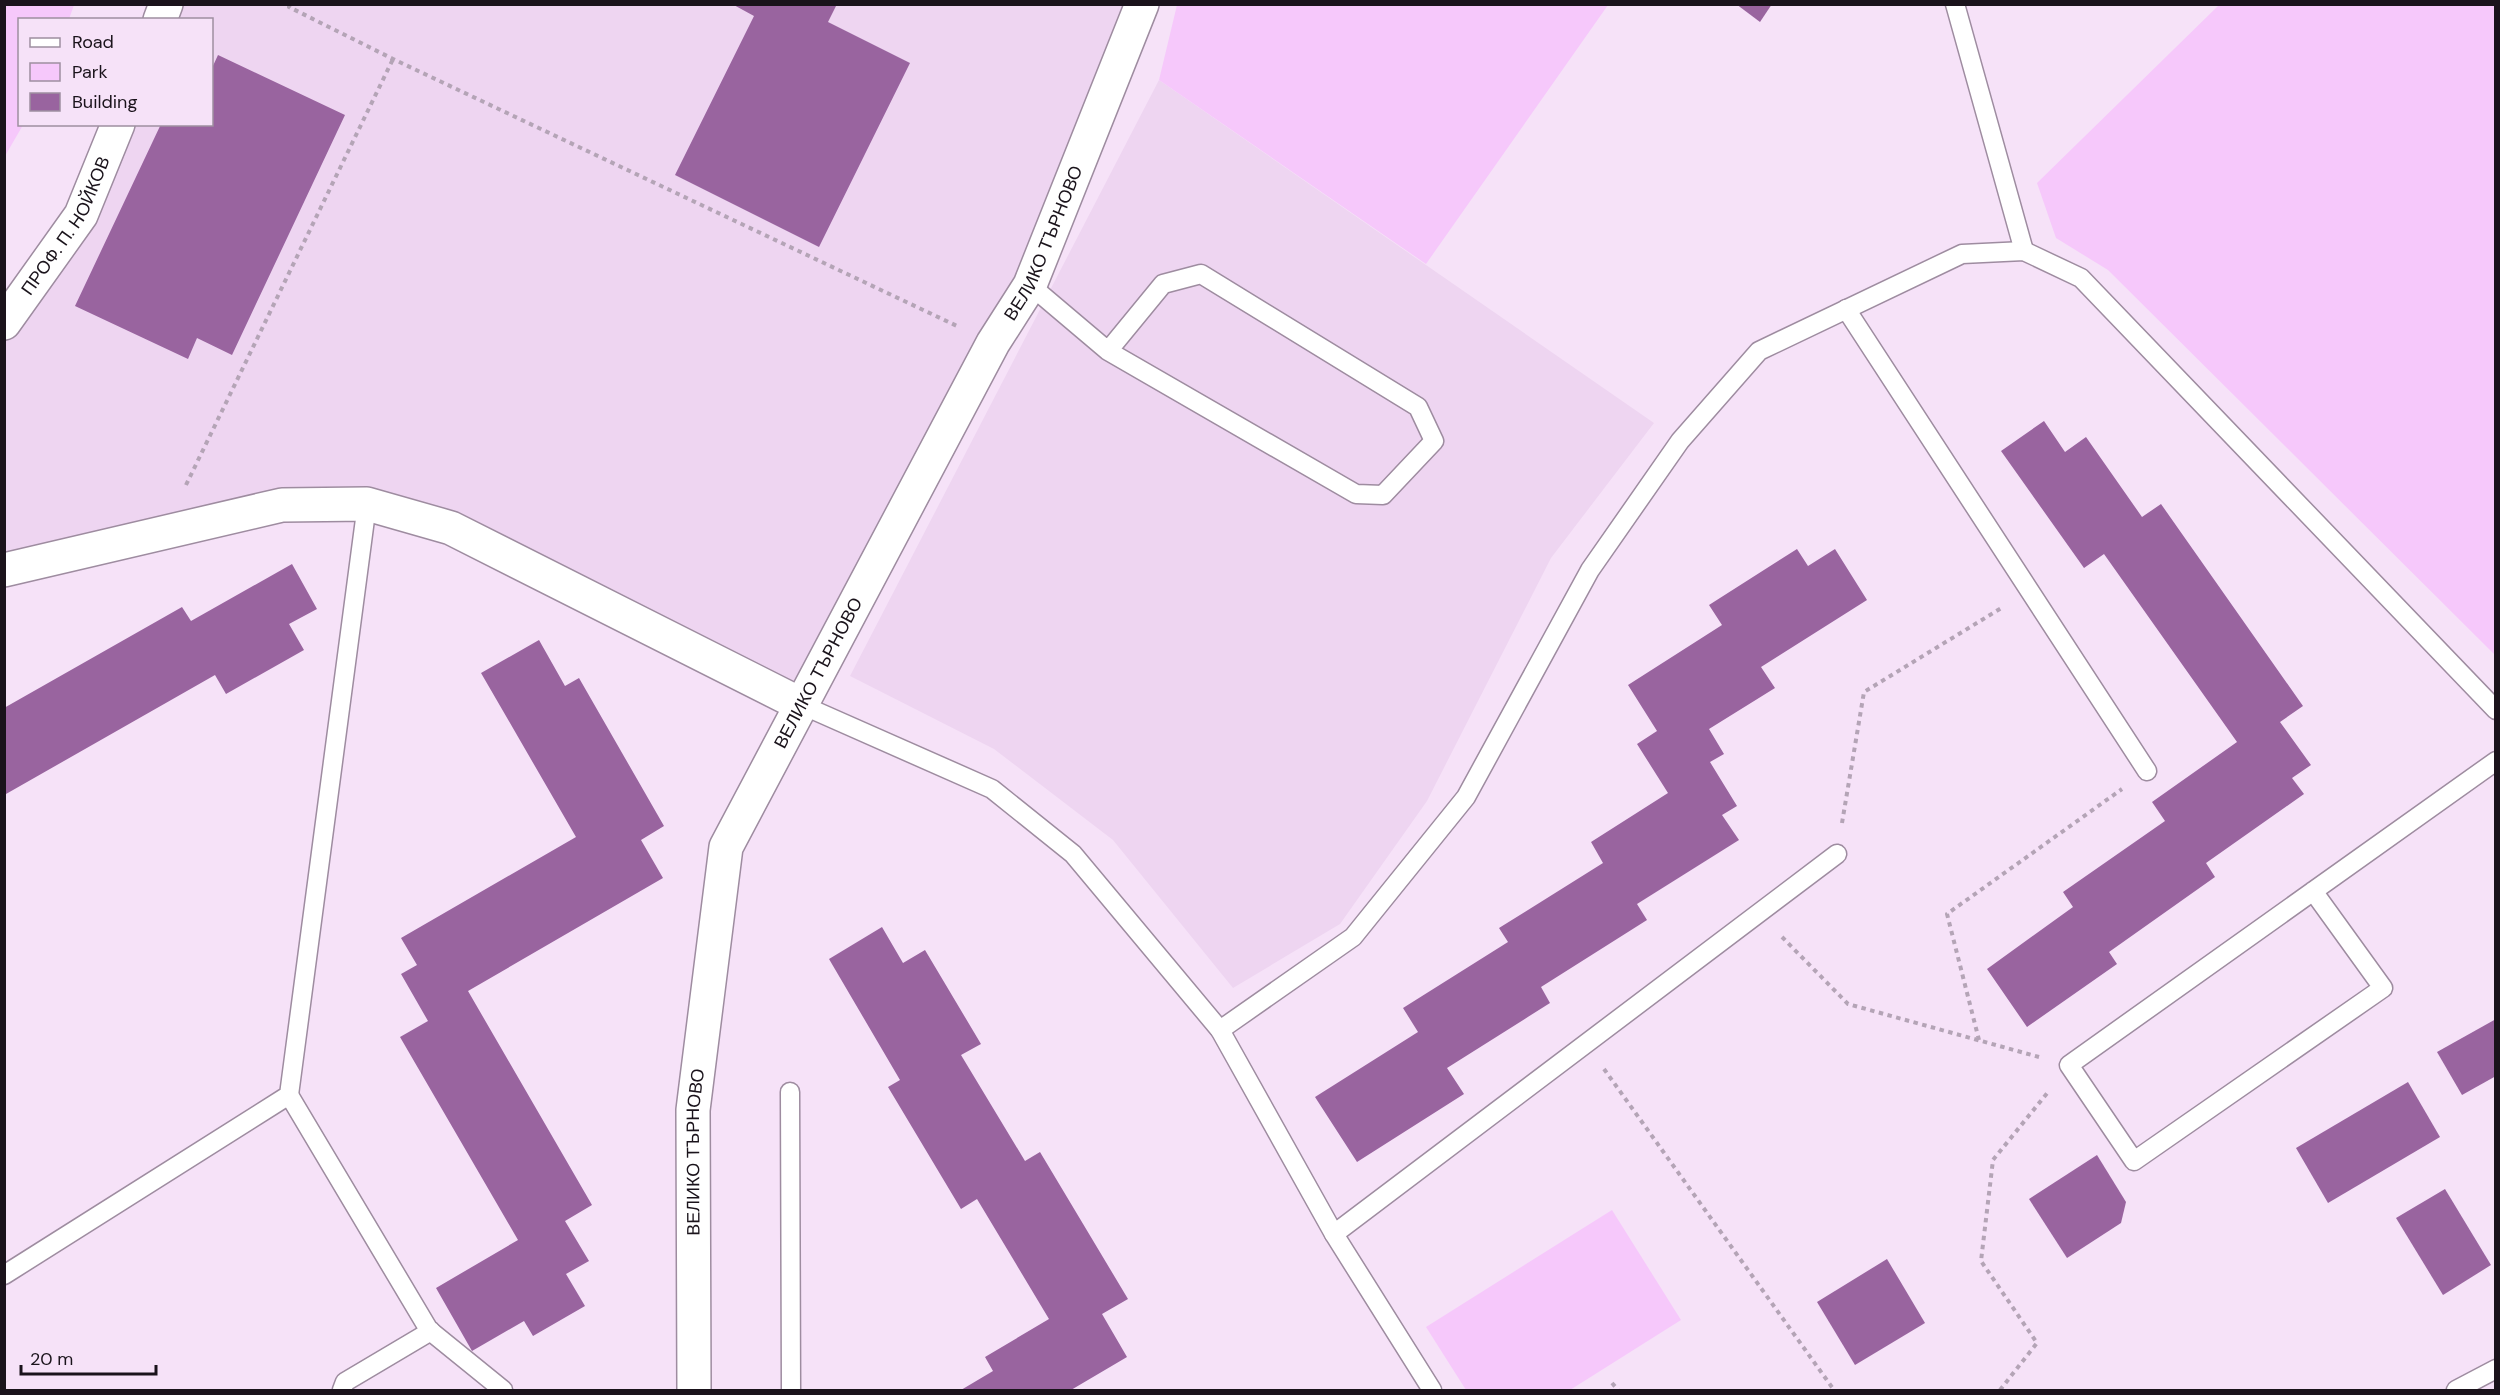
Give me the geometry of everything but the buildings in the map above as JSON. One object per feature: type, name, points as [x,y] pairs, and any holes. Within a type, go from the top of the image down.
[{"type":"street","name":"ВЕЛИКО ТЪРНОВО","points":[[694,1390],[693,1110],[726,847],[993,343],[1030,285],[1142,4]]},
{"type":"street","name":"ПРОФ. П. НОЙКОВ","points":[[4,323],[81,215],[116,126]]},
{"type":"street","points":[[4,570],[282,505],[367,504],[451,528],[802,705]]},
{"type":"lane","points":[[1954,4],[2024,252]]},
{"type":"lane","points":[[1220,1030],[1353,937],[1466,797],[1590,570],[1680,441],[1759,351],[1962,254],[2024,252],[2081,278],[2496,710]]},
{"type":"lane","points":[[1030,285],[1108,351],[1356,494],[1383,495],[1434,441],[1418,407],[1201,274],[1163,284],[1108,351]]},
{"type":"lane","points":[[1846,309],[2147,771]]},
{"type":"lane","points":[[367,504],[289,1095],[431,1331],[503,1390]]},
{"type":"lane","points":[[802,705],[992,789],[1073,854],[1220,1030],[1334,1234],[1432,1390]]},
{"type":"lane","points":[[2313,891],[2382,988],[2134,1161],[2068,1065],[2496,761]]},
{"type":"lane","points":[[1334,1234],[1837,854]]},
{"type":"lane","points":[[790,1092],[792,1390]]},
{"type":"lane","points":[[4,1275],[289,1095]]},
{"type":"lane","points":[[342,1390],[345,1382],[431,1331]]},
{"type":"lane","points":[[2456,1390],[2496,1369]]},
{"type":"path","points":[[290,4],[289,7],[393,60],[993,343]]},
{"type":"path","points":[[162,533],[393,60]]},
{"type":"path","points":[[1837,854],[1864,692],[2029,590]]},
{"type":"path","points":[[1979,1040],[1947,914],[2147,771]]},
{"type":"path","points":[[1758,913],[1848,1004],[2068,1065],[1993,1160],[1981,1260],[2037,1343],[2000,1390]]},
{"type":"path","points":[[1586,1043],[1834,1390]]},
{"type":"path","points":[[1612,1383],[1617,1390]]},
{"type":"shaded area","points":[[173,5],[1133,5],[993,343],[802,705],[367,504],[5,565],[5,338],[122,126],[213,126],[213,18],[167,18]]},
{"type":"shaded area","points":[[1159,80],[1654,423],[1551,558],[1427,801],[1340,924],[1233,988],[1113,840],[994,749],[850,676]]},
{"type":"green space","points":[[5,4],[74,5],[69,18],[18,18],[18,126],[22,126],[5,156]]},
{"type":"green space","points":[[1177,4],[1608,5],[1426,264],[1159,80]]},
{"type":"green space","points":[[2219,5],[2495,5],[2495,655],[2108,270],[2056,238],[2037,183]]},
{"type":"green space","points":[[1612,1210],[1681,1320],[1570,1390],[1466,1390],[1426,1327]]}]
